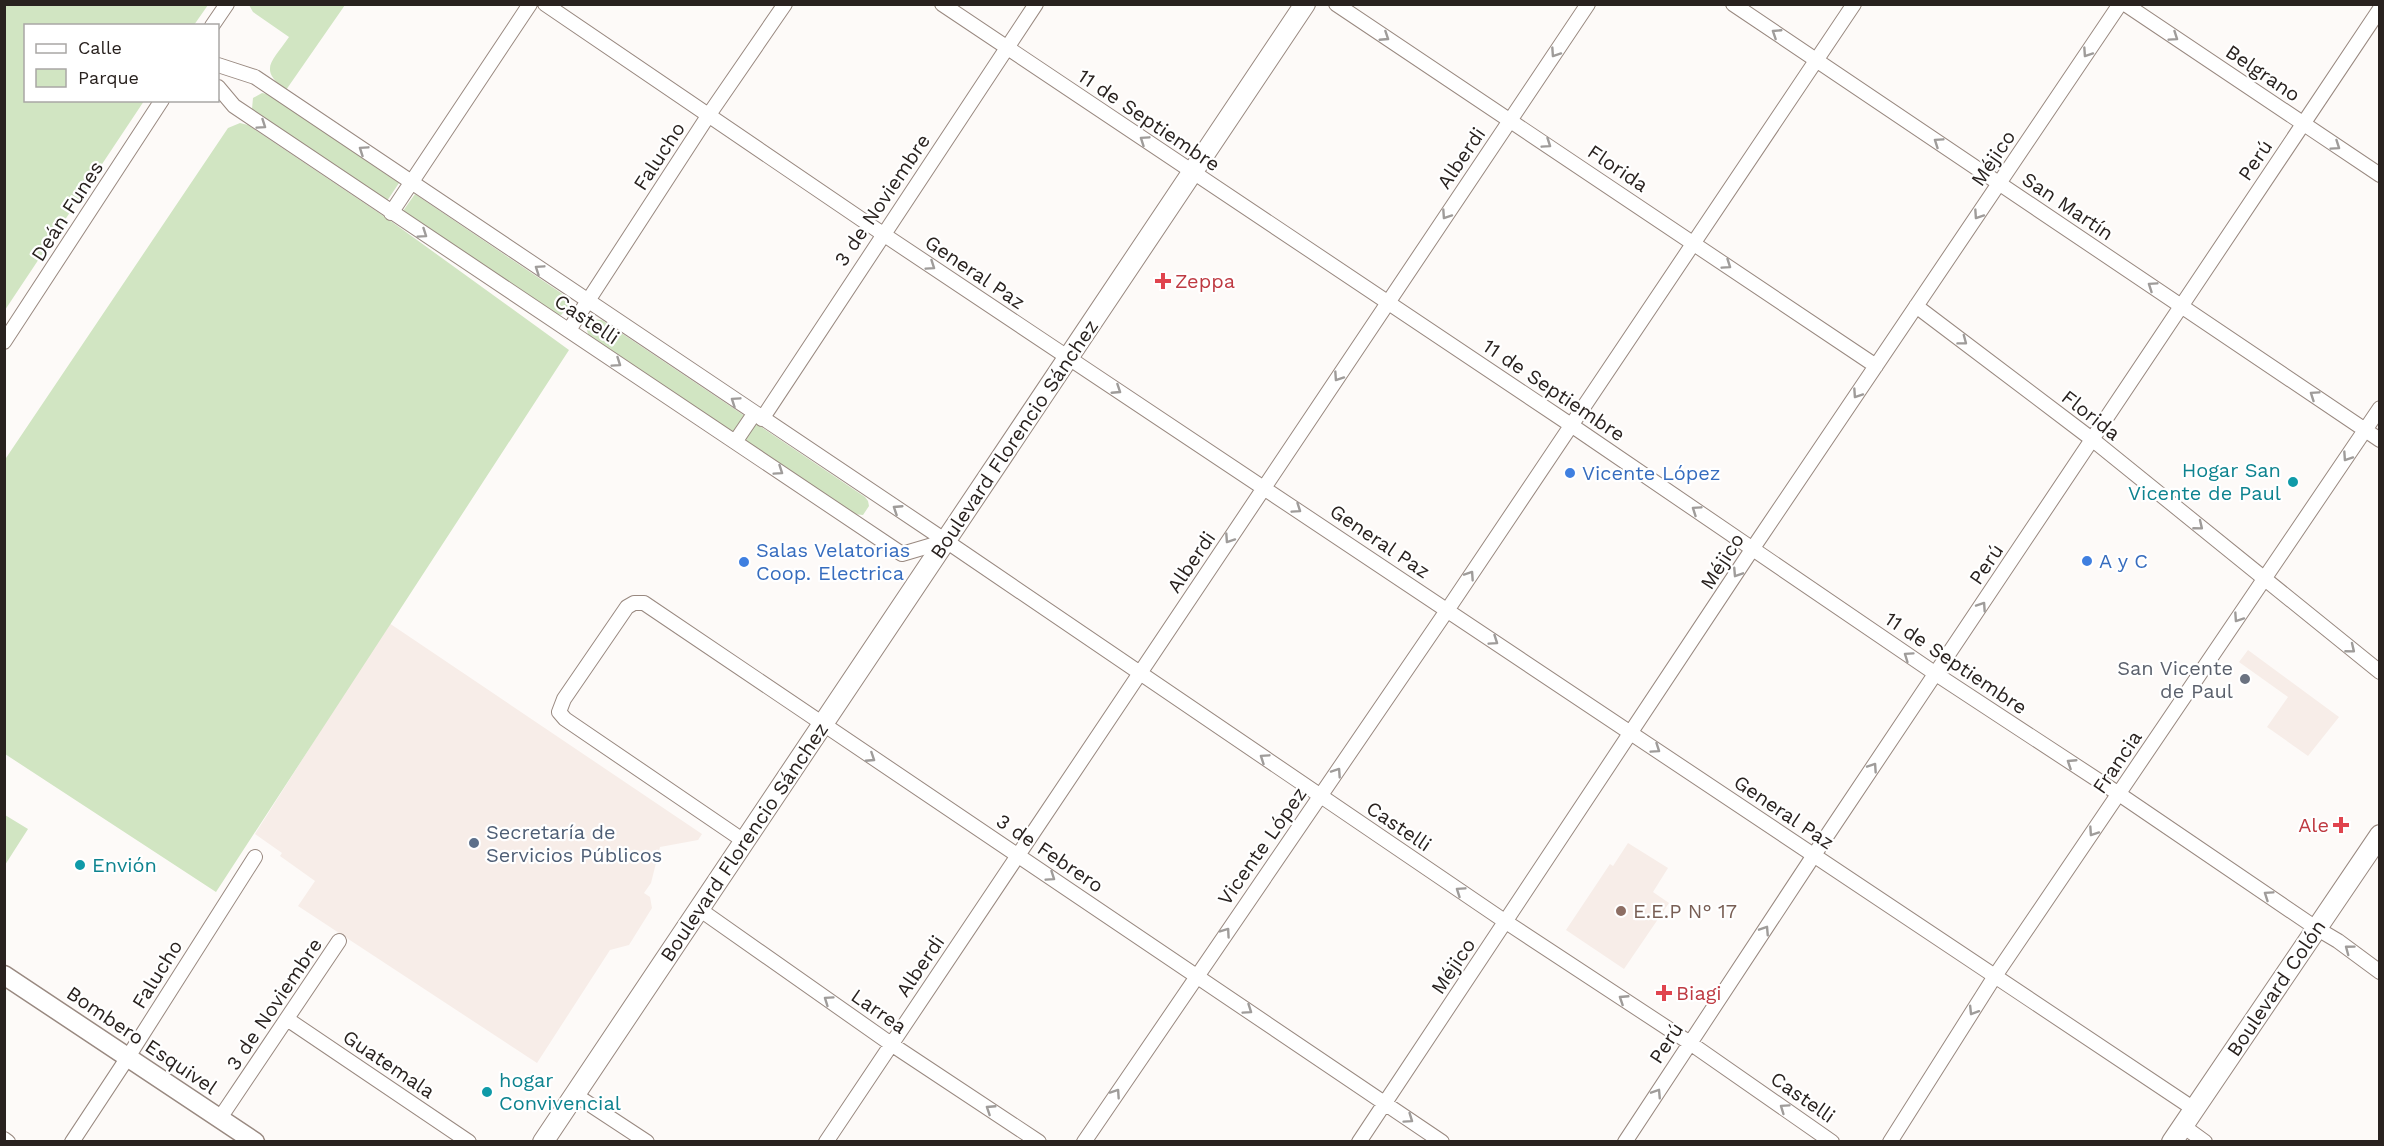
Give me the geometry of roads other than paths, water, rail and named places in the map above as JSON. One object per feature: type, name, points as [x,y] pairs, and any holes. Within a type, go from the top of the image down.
[{"type":"main road","name":"Boulevard Florencio Sánchez","points":[[543,1142],[1305,4]]},
{"type":"main road","name":"Boulevard Colón","points":[[2177,1134],[2379,835]]},
{"type":"street","points":[[213,24],[227,4]]},
{"type":"street","points":[[391,213],[531,4]]},
{"type":"street","name":"General Paz","points":[[545,4],[883,234],[2194,1109]]},
{"type":"street","name":"Falucho","points":[[569,330],[708,116],[785,4]]},
{"type":"street","name":"11 de Septiembre","points":[[942,4],[1571,424],[1936,674],[2338,941],[2379,972]]},
{"type":"street","name":"3 de Noviembre","points":[[735,442],[758,416],[883,234],[1036,4]]},
{"type":"street","name":"Florida","points":[[1336,4],[1876,366]]},
{"type":"street","name":"Alberdi","points":[[826,1142],[1588,4]]},
{"type":"street","name":"San Martín","points":[[1733,4],[2379,440]]},
{"type":"street","name":"Vicente López","points":[[1084,1142],[1448,609],[1854,4]]},
{"type":"street","name":"Méjico","points":[[1359,1142],[1753,549],[2120,4]]},
{"type":"street","name":"Belgrano","points":[[2126,4],[2379,175]]},
{"type":"street","name":"Perú","points":[[1625,1142],[2379,9]]},
{"type":"street","name":"Castelli","points":[[219,65],[255,76],[587,302],[946,541],[1506,922],[1690,1043],[1832,1142]]},
{"type":"street","name":"Castelli","points":[[219,88],[234,106],[902,554],[946,541]]},
{"type":"street","name":"Deán Funes","points":[[4,342],[161,102]]},
{"type":"street","name":"Florida","points":[[1916,306],[2093,440],[2379,672]]},
{"type":"street","name":"Francia","points":[[1890,1142],[1995,976],[2379,408]]},
{"type":"street","name":"3 de Febrero","points":[[744,841],[565,720],[560,712],[564,699],[608,634],[627,607],[634,603],[644,603],[1442,1142]]},
{"type":"street","name":"Falucho","points":[[72,1142],[255,857]]},
{"type":"street","name":"Larrea","points":[[699,909],[891,1044],[1039,1142]]},
{"type":"street","name":"3 de Noviembre","points":[[220,1118],[339,941]]},
{"type":"street","name":"Bombero Esquivel","points":[[4,975],[255,1142]]},
{"type":"street","name":"Guatemala","points":[[287,1019],[469,1142]]},
{"type":"street","points":[[574,1094],[646,1142]]},
{"type":"street","points":[[2177,1134],[2205,1142]]},
{"type":"place","name":"Zeppa","points":[[1163,281]]},
{"type":"place","name":"Vicente López","points":[[1570,473]]},
{"type":"place","name":"Hogar San Vicente de Paul","points":[[2293,482]]},
{"type":"place","name":"A y C","points":[[2087,561]]},
{"type":"place","name":"Salas Velatorias Coop. Electrica","points":[[744,562]]},
{"type":"place","name":"San Vicente de Paul","points":[[2245,679]]},
{"type":"place","name":"Ale","points":[[2341,825]]},
{"type":"place","name":"Secretaría de Servicios Públicos","points":[[474,843]]},
{"type":"place","name":"Envión","points":[[80,865]]},
{"type":"place","name":"E.E.P N° 17","points":[[1621,911]]},
{"type":"place","name":"Biagi","points":[[1664,993]]},
{"type":"place","name":"hogar Convivencial","points":[[487,1092]]}]
